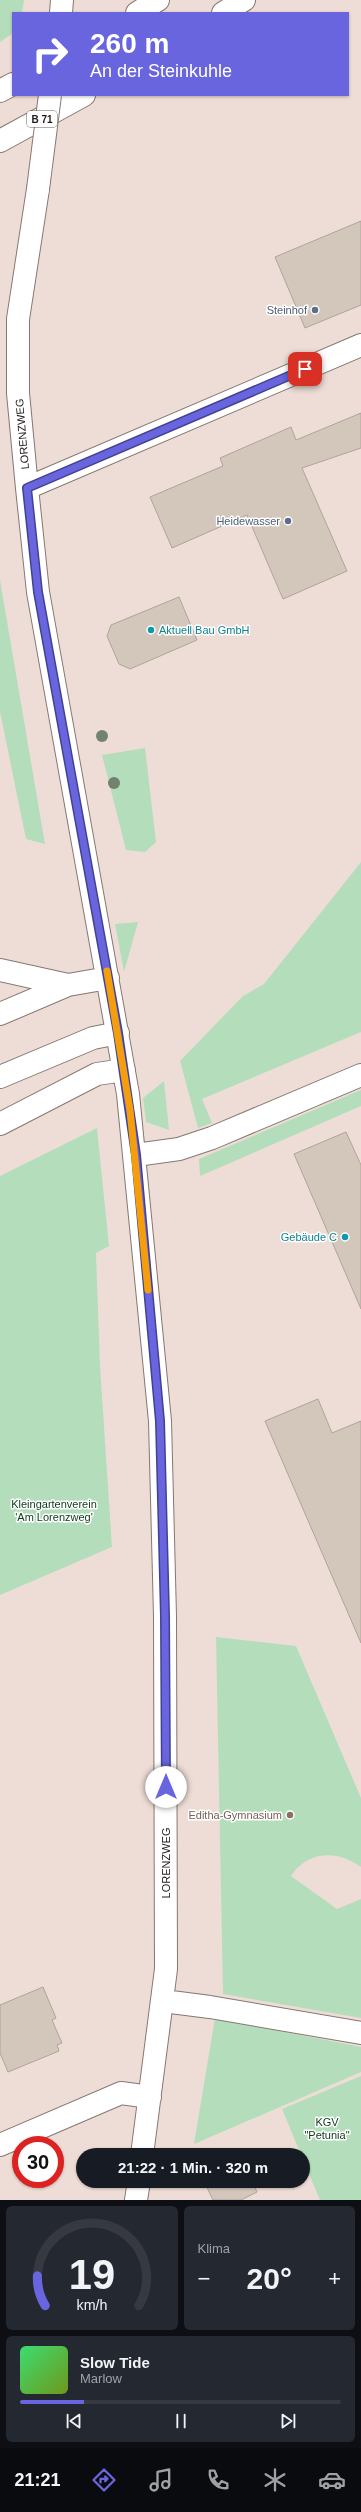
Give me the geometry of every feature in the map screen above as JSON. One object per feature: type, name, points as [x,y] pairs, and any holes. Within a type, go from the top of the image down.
[{"type":"main road","points":[[61,12],[62,0]]},
{"type":"main road","points":[[139,12],[158,0]]},
{"type":"main road","points":[[225,12],[244,0]]},
{"type":"main road","points":[[0,91],[12,85]]},
{"type":"main road","name":"LORENZWEG","points":[[50,96],[38,189],[18,319],[18,393],[38,592],[118,1033],[136,1155],[160,1421],[166,1833],[166,1969],[143,2148]]},
{"type":"main road","name":"B 71","points":[[0,141],[82,96]]},
{"type":"main road","points":[[27,488],[361,345]]},
{"type":"main road","points":[[0,970],[68,985]]},
{"type":"main road","points":[[0,1014],[68,985],[108,978]]},
{"type":"main road","points":[[0,1077],[93,1038],[118,1033]]},
{"type":"main road","points":[[0,1124],[97,1074],[124,1070]]},
{"type":"main road","points":[[136,1155],[179,1149],[212,1138],[361,1075]]},
{"type":"main road","points":[[163,2001],[210,2007],[361,2033]]},
{"type":"main road","points":[[0,2145],[121,2093],[150,2097]]},
{"type":"main road","points":[[136,2200],[138,2188]]},
{"type":"green space","points":[[0,0],[24,0],[22,12],[12,12],[12,34],[0,42]]},
{"type":"green space","points":[[0,580],[45,844],[26,839],[0,712]]},
{"type":"green space","points":[[145,748],[156,842],[145,852],[126,850],[102,755]]},
{"type":"green space","points":[[361,862],[361,1032],[202,1099],[212,1123],[198,1128],[180,1061],[243,996],[264,984]]},
{"type":"green space","points":[[138,922],[124,972],[115,924]]},
{"type":"green space","points":[[164,1081],[169,1130],[146,1122],[143,1098]]},
{"type":"green space","points":[[361,1090],[361,1106],[200,1176],[199,1159]]},
{"type":"green space","name":"Kleingartenverein 'Am Lorenzweg'","points":[[97,1128],[109,1246],[96,1253],[100,1366],[112,1547],[0,1595],[0,1176]]},
{"type":"green space","points":[[216,1637],[296,1646],[361,1798],[361,1867],[352,1861],[343,1858],[324,1855],[306,1861],[298,1867],[291,1876],[337,1909],[361,1899],[361,2018],[223,1994]]},
{"type":"green space","points":[[215,2018],[361,2047],[361,2072],[194,2144]]},
{"type":"green space","name":"KGV \"Petunia\"","points":[[361,2076],[361,2200],[320,2200],[310,2176],[310,2148],[298,2148],[282,2109]]},
{"type":"building","points":[[361,221],[361,305],[305,328],[275,257]]},
{"type":"building","points":[[361,413],[361,448],[302,468],[347,571],[283,599],[247,515],[172,548],[150,497],[223,466],[220,458],[291,427],[296,440]]},
{"type":"building","name":"Aktuell Bau GmbH","points":[[179,597],[197,640],[130,669],[119,664],[107,636],[111,625]]},
{"type":"building","name":"Gebäude C","points":[[346,1132],[361,1165],[361,1309],[294,1154]]},
{"type":"building","points":[[318,1399],[332,1433],[361,1421],[361,1643],[265,1421]]},
{"type":"building","points":[[43,1987],[56,2018],[52,2020],[62,2043],[57,2045],[59,2051],[8,2072],[0,2053],[0,2005]]},
{"type":"building","points":[[207,2188],[255,2188],[257,2192],[241,2200],[213,2200]]},
{"type":"slow traffic","points":[[107,971],[128,1094],[136,1155],[148,1290]]},
{"type":"place","name":"Steinhof","points":[[315,310]]},
{"type":"place","name":"Heidewasser","points":[[288,521]]},
{"type":"place","name":"Aktuell Bau GmbH","points":[[151,630]]},
{"type":"place","name":"Gebäude C","points":[[345,1237]]},
{"type":"place","name":"Editha-Gymnasium","points":[[290,1815]]},
{"type":"route","points":[[166,1787],[165,1616],[160,1421],[136,1155],[118,1033],[92,885],[86,861],[59,715],[38,592],[27,488],[305,369]]}]
